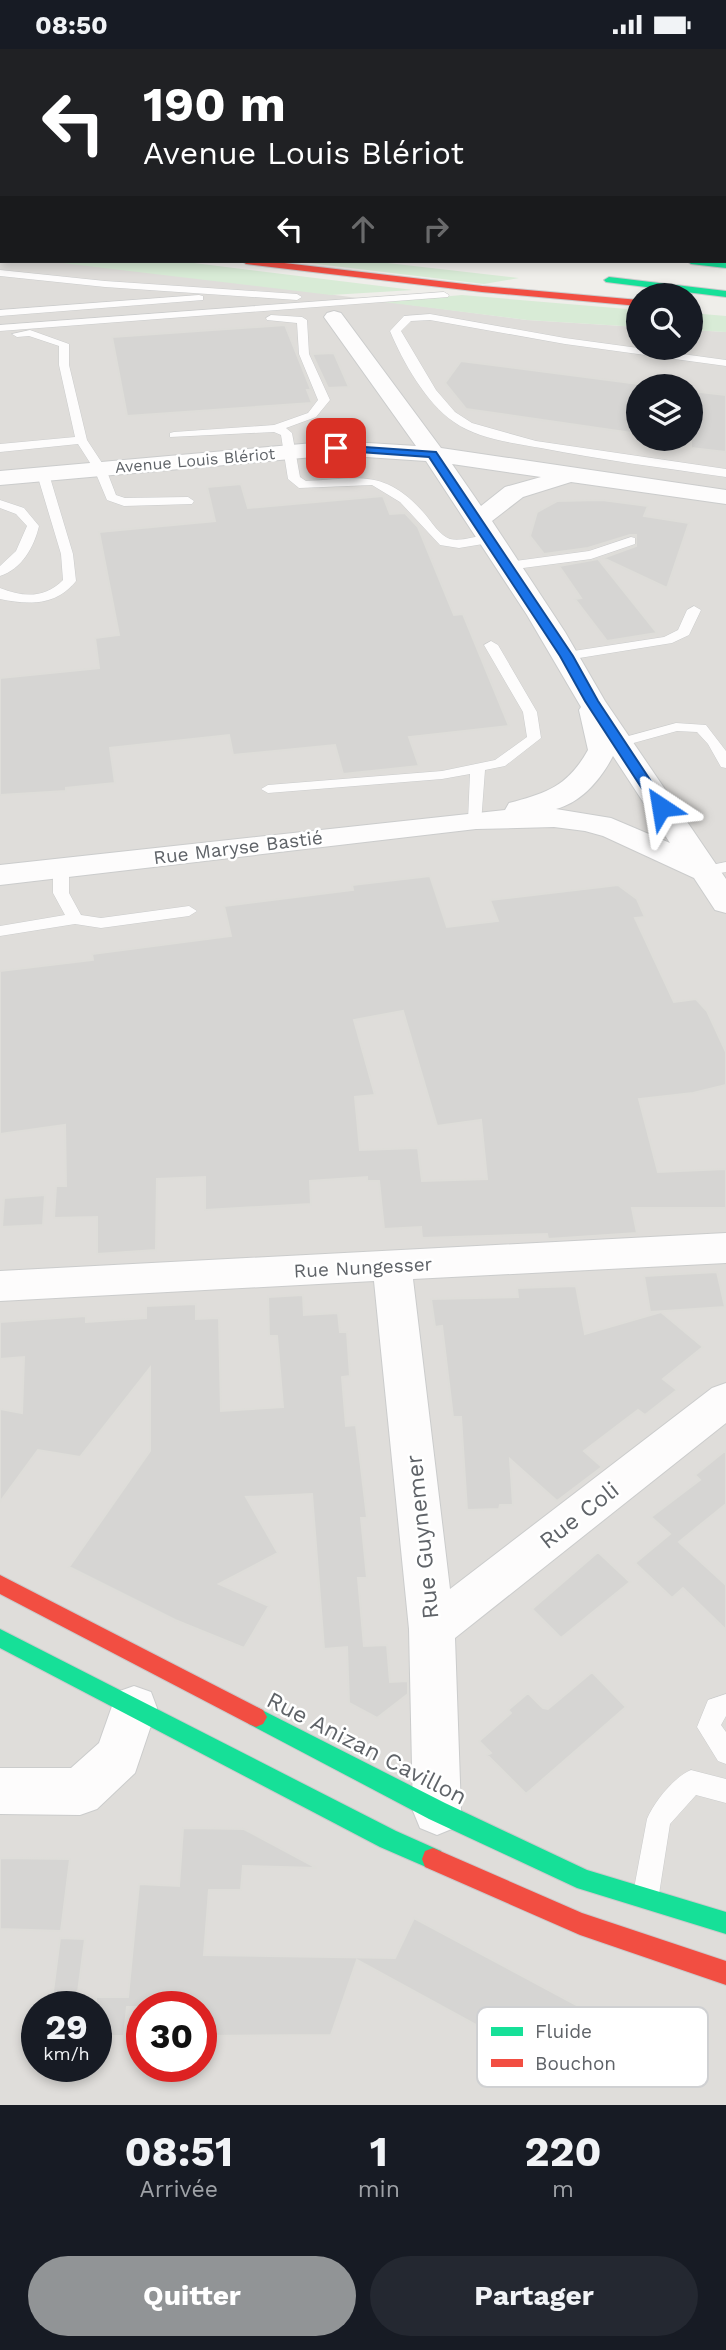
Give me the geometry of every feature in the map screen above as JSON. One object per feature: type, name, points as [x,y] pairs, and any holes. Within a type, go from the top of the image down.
[{"type":"main road","points":[[263,263],[482,289],[626,302]]},
{"type":"main road","points":[[708,263],[726,265]]},
{"type":"main road","points":[[671,267],[726,272]]},
{"type":"main road","points":[[591,278],[726,294]]},
{"type":"main road","points":[[703,307],[726,309]]},
{"type":"main road","name":"Rue Anizan Cavillon","points":[[0,1584],[437,1811],[585,1880],[726,1923]]},
{"type":"main road","points":[[0,1638],[401,1845],[580,1924],[726,1973]]},
{"type":"street","points":[[330,310],[383,416],[432,454],[508,566],[619,743],[715,869],[726,903]]},
{"type":"street","points":[[336,448],[383,416]]},
{"type":"street","name":"Avenue Louis Blériot","points":[[0,478],[336,448],[432,454],[726,497]]},
{"type":"street","points":[[484,530],[514,492],[575,477]]},
{"type":"street","name":"Rue Maryse Bastié","points":[[476,820],[558,799],[590,772],[602,750],[591,701]]},
{"type":"street","name":"Rue Maryse Bastié","points":[[0,875],[476,820],[555,818],[597,824],[715,869]]},
{"type":"street","name":"Rue Nungesser","points":[[0,1286],[726,1248]]},
{"type":"street","name":"Rue Guynemer","points":[[392,1265],[432,1629],[437,1811]]},
{"type":"street","name":"Rue Coli","points":[[432,1629],[726,1400]]},
{"type":"street","points":[[0,1791],[80,1792],[118,1757],[134,1708]]},
{"type":"lane","points":[[0,273],[105,284],[291,296],[330,310]]},
{"type":"lane","points":[[0,286],[12,274]]},
{"type":"lane","points":[[0,313],[180,301],[242,292]]},
{"type":"lane","points":[[0,328],[330,310],[444,295]]},
{"type":"lane","points":[[726,363],[565,341],[430,317],[408,319],[395,331],[401,349],[428,386],[458,420],[502,437],[726,473]]},
{"type":"lane","points":[[135,328],[257,319],[302,320],[304,354],[324,400],[312,415],[276,428],[174,436]]},
{"type":"lane","points":[[0,336],[30,333],[64,344],[64,365],[81,440],[100,469],[111,497],[124,502],[188,501]]},
{"type":"lane","points":[[276,428],[286,433],[295,479],[303,485],[373,482],[389,488],[444,542],[459,544],[484,530]]},
{"type":"lane","points":[[0,448],[81,440]]},
{"type":"lane","points":[[0,592],[1,595],[29,601],[56,596],[70,581],[67,554],[43,474]]},
{"type":"lane","points":[[0,504],[20,510],[33,526],[29,542],[15,563],[0,572]]},
{"type":"lane","points":[[508,566],[591,555],[631,541]]},
{"type":"lane","points":[[566,656],[667,641],[684,632],[694,610]]},
{"type":"lane","points":[[268,789],[442,775],[500,763],[534,738],[530,712],[491,645]]},
{"type":"lane","points":[[619,743],[676,727],[702,728],[714,742],[726,764]]},
{"type":"lane","points":[[476,820],[478,768]]},
{"type":"lane","points":[[61,868],[61,893],[75,919]]},
{"type":"lane","points":[[0,931],[75,919],[101,923],[188,911]]},
{"type":"lane","points":[[726,1705],[716,1708],[709,1727],[726,1753]]},
{"type":"lane","points":[[645,1898],[659,1819],[691,1782],[726,1791]]},
{"type":"shaded area","points":[[0,263],[87,263],[527,320],[626,326],[626,360],[703,360],[703,331],[726,332],[726,2105],[0,2105]]},
{"type":"green space","points":[[62,263],[194,263],[413,290],[331,295]]},
{"type":"green space","points":[[309,263],[388,263],[519,278],[484,284]]},
{"type":"green space","points":[[462,295],[626,309],[626,326],[527,320],[384,302]]},
{"type":"green space","points":[[703,314],[726,316],[726,332],[703,331]]},
{"type":"building","points":[[285,325],[311,390],[307,390],[312,403],[127,416],[112,337]]},
{"type":"building","points":[[334,353],[349,387],[328,388],[312,354]]},
{"type":"building","points":[[461,361],[626,382],[626,432],[466,409],[445,383]]},
{"type":"building","points":[[703,392],[726,395],[726,452],[703,449]]},
{"type":"building","points":[[241,484],[248,508],[383,496],[390,514],[405,513],[418,527],[454,615],[463,614],[509,726],[409,737],[419,766],[343,774],[335,745],[233,755],[229,735],[110,748],[115,783],[66,788],[66,791],[0,795],[0,678],[99,668],[95,638],[119,635],[99,532],[215,521],[207,487]]},
{"type":"building","points":[[602,500],[648,506],[644,516],[689,523],[667,588],[603,558],[636,546],[636,535],[588,548],[544,554],[530,536],[537,512],[557,501]]},
{"type":"building","points":[[598,559],[657,633],[607,641],[575,599],[581,598],[559,566]]},
{"type":"building","points":[[430,876],[447,927],[498,921],[490,900],[618,885],[637,899],[645,917],[635,918],[674,1002],[696,999],[707,1011],[726,1052],[726,1085],[693,1093],[639,1099],[658,1172],[726,1169],[726,1208],[632,1208],[637,1233],[548,1239],[547,1234],[422,1238],[421,1227],[384,1229],[379,1181],[367,1181],[367,1177],[310,1181],[311,1204],[205,1210],[205,1177],[157,1179],[156,1250],[97,1254],[97,1217],[54,1218],[56,1186],[66,1186],[65,1125],[0,1134],[0,971],[93,960],[92,954],[231,936],[224,906],[353,890],[352,885]],"holes":[[[403,1011],[437,1126],[481,1120],[487,1179],[422,1181],[418,1148],[360,1150],[355,1097],[375,1095],[354,1020]]]},
{"type":"building","points":[[45,1195],[43,1225],[2,1227],[4,1198]]},
{"type":"building","points":[[717,1272],[725,1307],[650,1312],[644,1276]]},
{"type":"building","points":[[576,1286],[585,1334],[661,1312],[703,1347],[663,1379],[677,1390],[645,1415],[638,1410],[584,1451],[602,1467],[557,1501],[510,1459],[513,1505],[500,1505],[499,1509],[467,1510],[461,1417],[453,1417],[442,1326],[435,1327],[431,1299],[518,1297],[517,1288]]},
{"type":"building","points":[[303,1295],[304,1315],[338,1313],[340,1332],[347,1332],[350,1376],[342,1377],[346,1426],[356,1425],[367,1518],[361,1518],[367,1578],[358,1578],[364,1646],[387,1645],[390,1682],[408,1681],[408,1694],[377,1718],[349,1703],[347,1647],[324,1649],[312,1494],[246,1497],[278,1553],[219,1584],[269,1606],[244,1648],[175,1620],[69,1567],[150,1451],[150,1368],[80,1457],[38,1450],[0,1502],[0,1409],[22,1413],[24,1357],[0,1359],[0,1322],[86,1316],[86,1322],[146,1318],[146,1306],[196,1304],[196,1319],[219,1318],[221,1411],[283,1407],[277,1336],[269,1336],[268,1297]]},
{"type":"building","points":[[726,1450],[726,1504],[679,1542],[726,1585],[726,1630],[683,1588],[672,1598],[635,1563],[670,1534],[651,1517],[700,1480],[695,1475]]},
{"type":"building","points":[[598,1552],[630,1582],[561,1638],[532,1609]]},
{"type":"building","points":[[592,1672],[626,1707],[526,1794],[487,1755],[491,1753],[479,1741],[511,1713],[508,1710],[528,1693],[543,1708],[548,1709]]},
{"type":"building","points":[[183,1828],[244,1829],[317,1868],[243,1866],[241,1890],[209,1890],[204,1955],[395,1958],[414,1918],[580,2007],[477,2007],[477,2026],[357,1960],[331,2035],[217,2036],[217,1991],[129,1991],[139,1884],[179,1886]]},
{"type":"building","points":[[0,1858],[70,1859],[61,1931],[0,1929]]},
{"type":"building","points":[[60,1938],[85,1939],[78,1991],[53,1991]]},
{"type":"building","points":[[112,1997],[126,1997],[124,2036],[112,2036]]},
{"type":"traffic: fast","points":[[708,263],[726,265]]},
{"type":"traffic: fast","points":[[609,280],[726,294]]},
{"type":"traffic: fast","points":[[0,1638],[388,1839],[433,1859]]},
{"type":"traffic: fast","points":[[256,1717],[437,1811],[585,1880],[726,1923]]},
{"type":"traffic: jam","points":[[263,263],[482,289],[626,302]]},
{"type":"traffic: jam","points":[[0,1584],[256,1717]]},
{"type":"traffic: jam","points":[[433,1859],[580,1924],[726,1973]]},
{"type":"route","points":[[336,448],[432,454],[575,669],[591,701],[661,807]]}]
